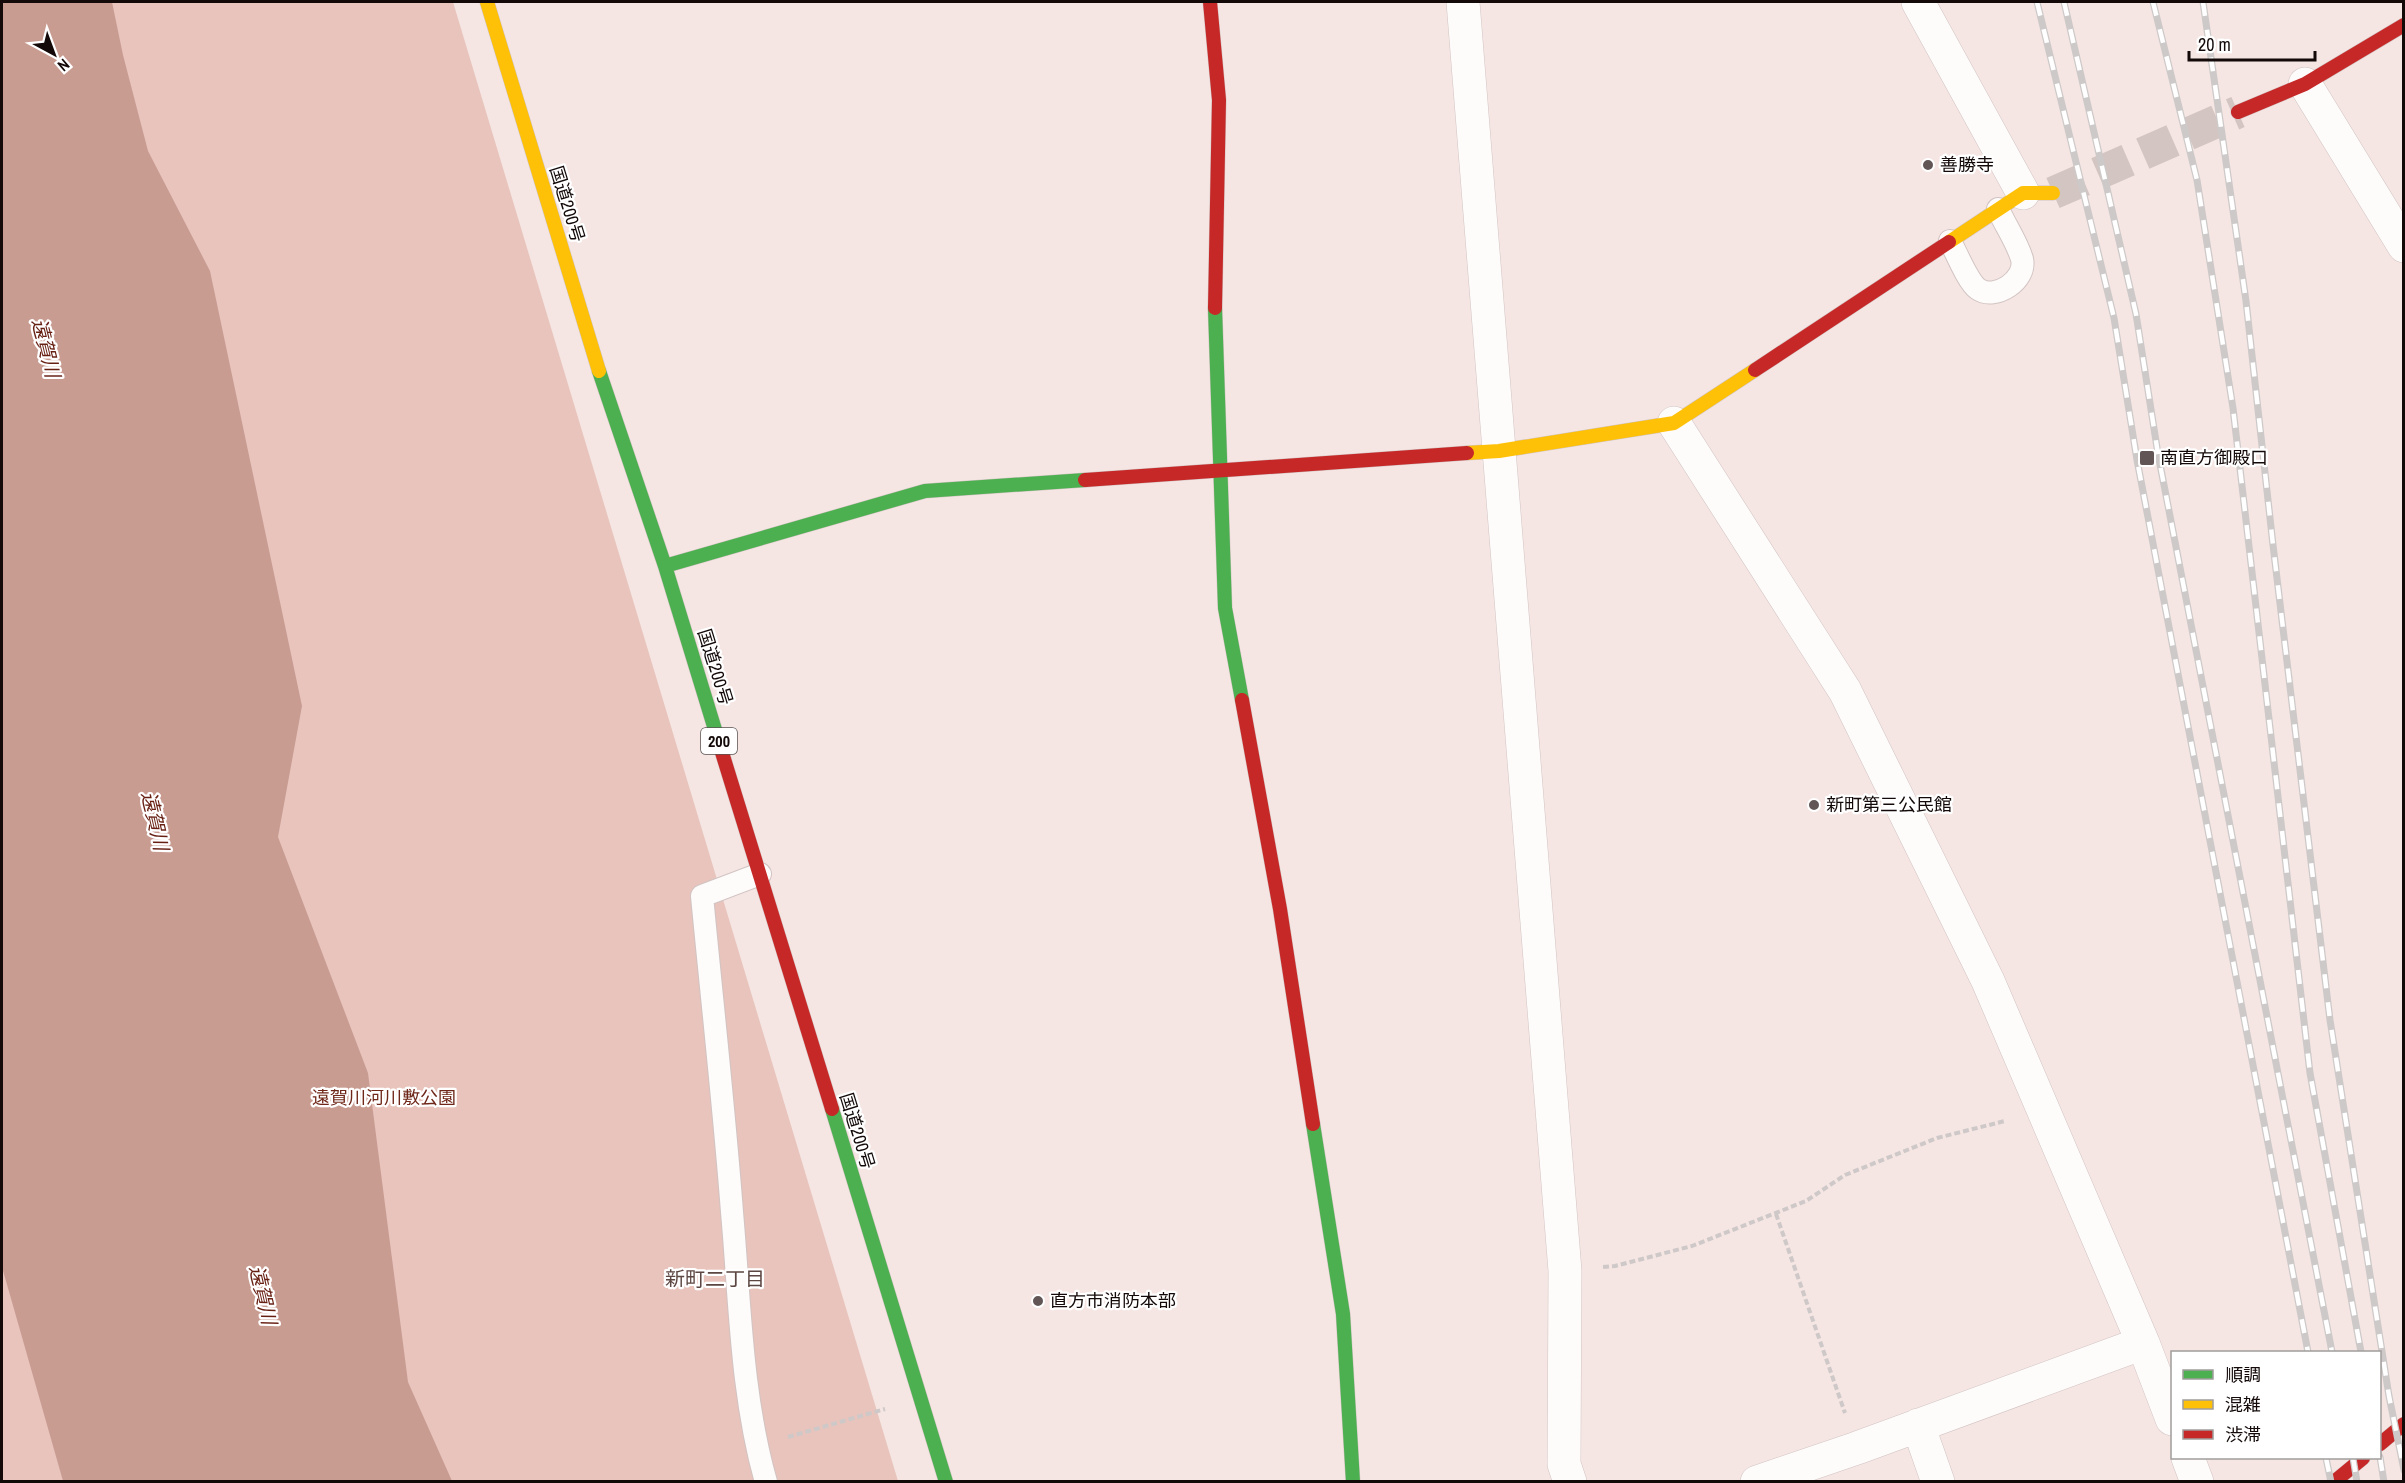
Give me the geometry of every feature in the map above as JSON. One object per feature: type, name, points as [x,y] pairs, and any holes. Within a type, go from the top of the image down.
[{"type":"main road","name":"国道200号","points":[[487,2],[592,352],[665,566],[946,1482]]},
{"type":"main road","points":[[1210,2],[1219,100],[1215,298],[1225,608],[1280,909],[1343,1314],[1353,1482]]},
{"type":"main road","points":[[2238,112],[2305,84],[2403,25]]},
{"type":"main road","points":[[665,566],[925,491],[1499,451],[1674,423],[1950,241],[2025,198]]},
{"type":"main road","points":[[2381,1442],[2403,1424]]},
{"type":"main road","points":[[2334,1482],[2362,1459]]},
{"type":"street","points":[[1463,2],[1565,1271],[1564,1464],[1569,1482]]},
{"type":"street","points":[[1918,2],[2025,198]]},
{"type":"street","points":[[2305,84],[2403,246]]},
{"type":"street","points":[[1674,423],[1845,691],[1988,981],[2143,1343],[2171,1416]]},
{"type":"street","points":[[1757,1482],[1857,1448],[2143,1343]]},
{"type":"street","points":[[1918,1425],[1938,1482]]},
{"type":"street","points":[[2187,1459],[2197,1482]]},
{"type":"lane","points":[[1950,241],[1977,288],[1989,294],[2004,290],[2020,275],[2023,261],[2025,198]]},
{"type":"lane","points":[[760,873],[702,896],[745,1371],[756,1447],[766,1482]]},
{"type":"path","points":[[1565,1271],[1615,1266],[1692,1246],[1806,1201],[1845,1175],[1937,1138],[2044,1111]]},
{"type":"path","points":[[1776,1214],[1857,1448]]},
{"type":"path","points":[[756,1447],[921,1399]]},
{"type":"green space","name":"遠賀川河川敷公園","points":[[2,2],[453,2],[898,1481],[2,1482]]},
{"type":"water","name":"遠賀川","points":[[2,2],[112,2],[148,151],[210,271],[302,706],[278,837],[368,1073],[408,1382],[452,1481],[63,1481],[2,1267]]},
{"type":"tunnel","points":[[2053,193],[2238,112]]},
{"type":"railway","points":[[2037,2],[2114,318],[2137,460],[2308,1351]]},
{"type":"railway","points":[[2064,2],[2136,314],[2158,454],[2332,1351]]},
{"type":"railway","points":[[2153,2],[2197,180],[2233,408],[2310,1073],[2361,1351]]},
{"type":"railway","points":[[2203,2],[2246,301],[2330,1020],[2389,1396],[2404,1470]]},
{"type":"railway","points":[[2326,1459],[2331,1482]]},
{"type":"railway","points":[[2353,1459],[2357,1482]]},
{"type":"railway","points":[[2380,1459],[2384,1482]]},
{"type":"traffic: fast","points":[[1215,308],[1225,608],[1242,700]]},
{"type":"traffic: fast","points":[[599,371],[665,566],[720,746]]},
{"type":"traffic: fast","points":[[665,566],[925,491],[1085,480]]},
{"type":"traffic: fast","points":[[832,1109],[946,1482]]},
{"type":"traffic: fast","points":[[1313,1124],[1343,1314],[1353,1482]]},
{"type":"traffic: slow","points":[[487,2],[599,371]]},
{"type":"traffic: slow","points":[[1949,242],[2023,193],[2053,193]]},
{"type":"traffic: slow","points":[[1467,453],[1499,451],[1674,423],[1755,370]]},
{"type":"traffic: jam","points":[[1210,2],[1219,100],[1215,308]]},
{"type":"traffic: jam","points":[[2238,112],[2305,84],[2404,25]]},
{"type":"traffic: jam","points":[[1755,370],[1949,242]]},
{"type":"traffic: jam","points":[[1085,480],[1467,453]]},
{"type":"traffic: jam","points":[[1242,700],[1280,909],[1313,1124]]},
{"type":"traffic: jam","points":[[720,746],[832,1109]]},
{"type":"traffic: jam","points":[[2381,1443],[2404,1424]]},
{"type":"traffic: jam","points":[[2334,1482],[2362,1459]]},
{"type":"place","name":"善勝寺","points":[[1928,165]]},
{"type":"place","name":"南直方御殿口","points":[[2147,458]]},
{"type":"place","name":"新町第三公民館","points":[[1814,805]]},
{"type":"place","name":"直方市消防本部","points":[[1038,1301]]},
{"type":"district","name":"新町二丁目","points":[[715,1279]]}]
